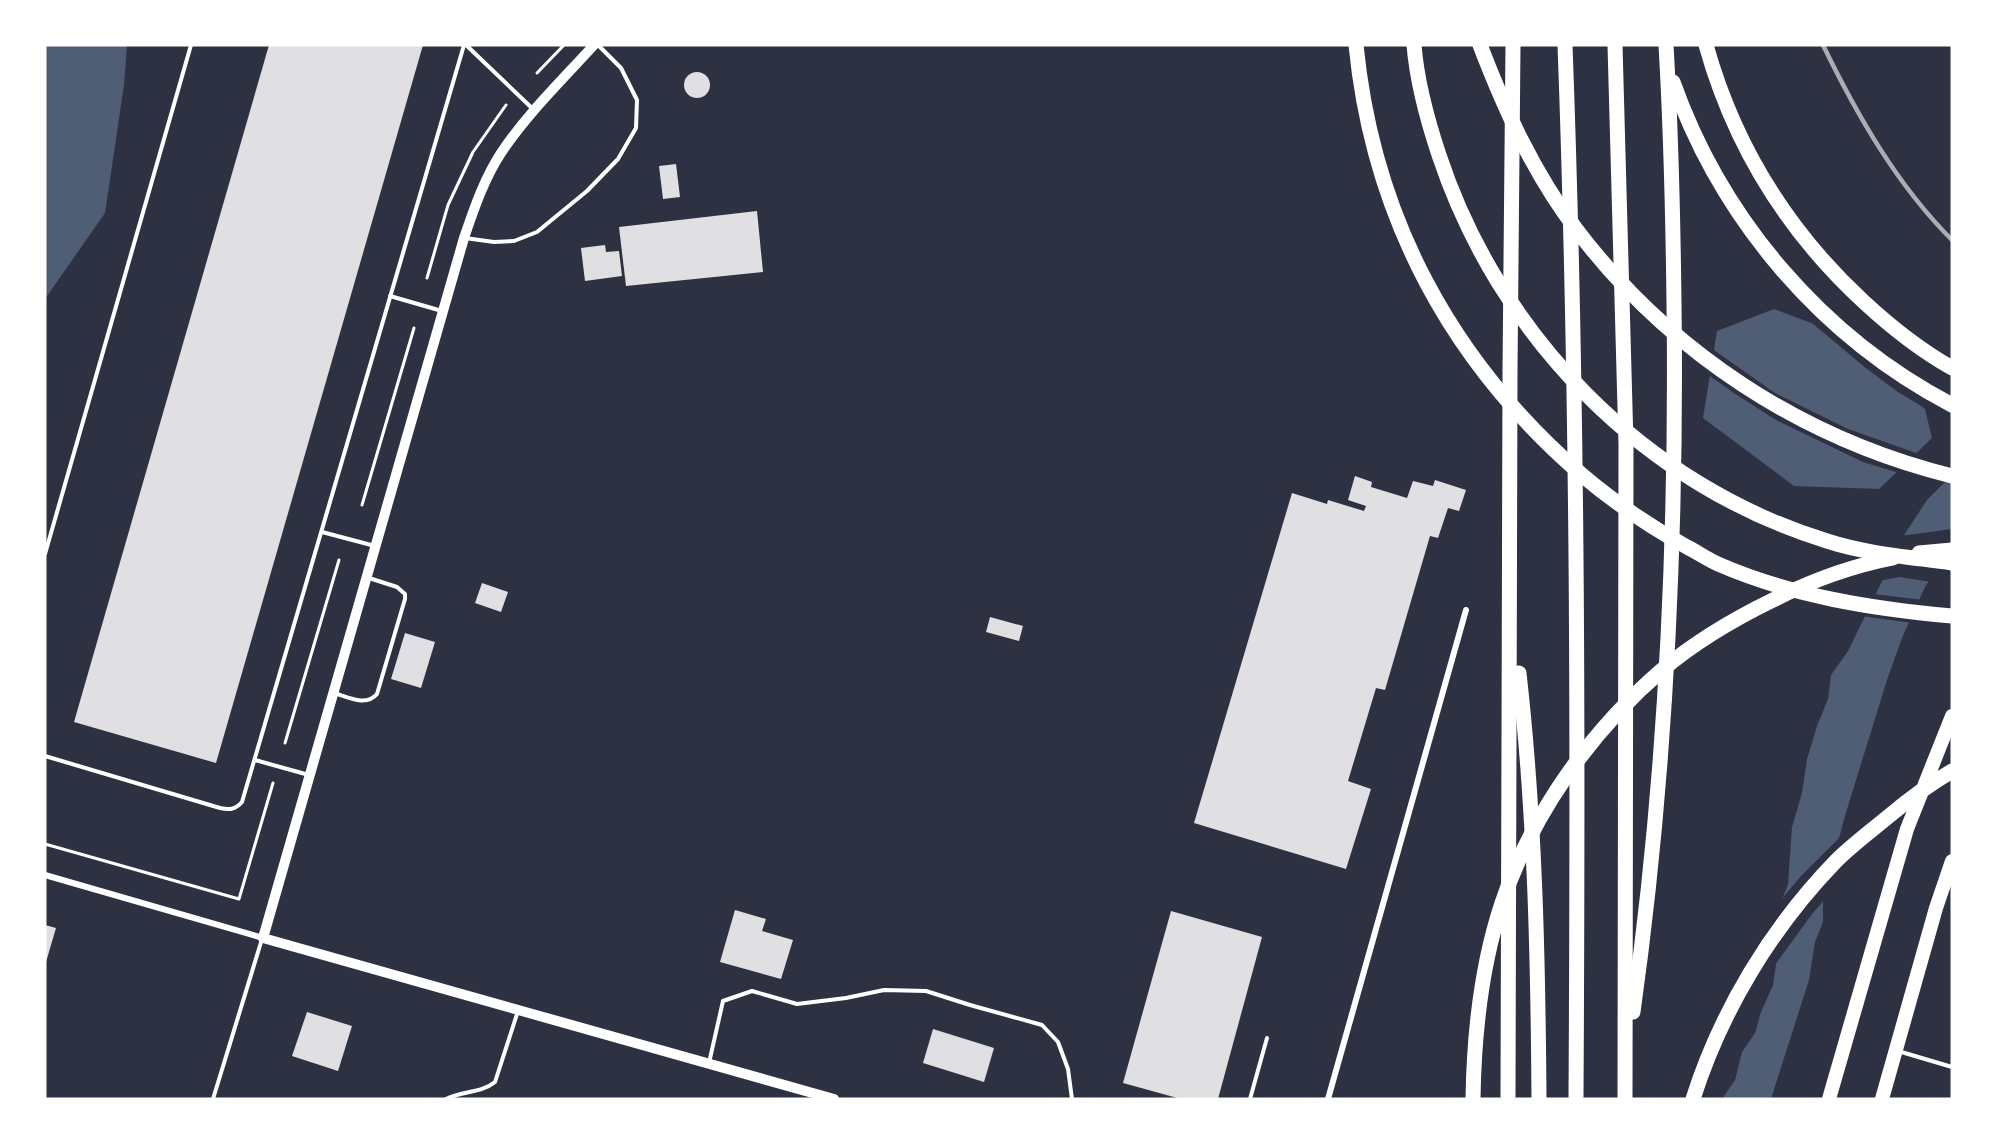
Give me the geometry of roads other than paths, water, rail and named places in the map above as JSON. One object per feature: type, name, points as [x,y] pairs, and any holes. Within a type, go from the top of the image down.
[{"type":"highway","points":[[1356,45],[1363,102],[1377,162],[1397,222],[1416,266],[1443,314],[1485,375],[1556,452],[1612,500],[1660,532],[1717,564],[1764,581],[1827,598],[1895,610],[1952,616]]},
{"type":"highway","points":[[1414,45],[1427,119],[1447,181],[1465,222],[1504,293],[1539,342],[1579,388],[1641,444],[1716,494],[1778,523],[1827,542],[1952,563]]},
{"type":"highway","points":[[1480,45],[1498,93],[1522,142],[1548,187],[1575,228],[1646,310],[1707,361],[1786,412],[1815,427],[1907,464],[1952,476]]},
{"type":"highway","points":[[1508,1099],[1513,45]]},
{"type":"highway","points":[[1565,45],[1578,658],[1576,1099]]},
{"type":"highway","points":[[1615,45],[1626,444],[1626,1099]]},
{"type":"highway","points":[[1661,45],[1682,108],[1726,193],[1778,266],[1798,289],[1868,352],[1952,405]]},
{"type":"highway","points":[[1625,1069],[1640,965],[1664,718],[1671,608],[1675,410],[1673,236],[1666,45]]},
{"type":"highway","points":[[1706,45],[1726,107],[1738,135],[1754,165],[1811,248],[1839,279],[1881,318],[1952,368]]},
{"type":"highway","points":[[1473,1099],[1475,1042],[1481,983],[1502,902],[1537,824],[1568,774],[1604,727],[1646,685],[1681,655],[1708,636],[1763,605],[1814,582],[1853,568],[1884,560],[1952,549]]},
{"type":"highway","points":[[1511,614],[1531,804],[1535,877],[1539,1099]]},
{"type":"highway","points":[[1693,1099],[1717,1036],[1739,993],[1761,956],[1792,913],[1837,861],[1861,839],[1905,803],[1952,771]]},
{"type":"main road","points":[[1829,1097],[1907,830],[1952,716]]},
{"type":"main road","points":[[1882,1099],[1936,908],[1952,861]]},
{"type":"street","points":[[263,938],[464,238],[482,189],[500,155],[519,128],[594,45]]},
{"type":"street","points":[[1328,1099],[1466,610]]},
{"type":"street","points":[[45,875],[834,1099]]},
{"type":"lane","points":[[45,554],[191,45]]},
{"type":"lane","points":[[45,756],[229,809],[237,808],[242,802],[465,45],[534,111]]},
{"type":"lane","points":[[464,238],[494,242],[514,241],[537,232],[587,191],[618,159],[636,128],[637,100],[621,68],[598,45]]},
{"type":"lane","points":[[390,296],[443,311]]},
{"type":"lane","points":[[321,532],[376,547]]},
{"type":"lane","points":[[333,693],[362,701],[368,701],[377,694],[405,599],[405,594],[397,587],[367,577]]},
{"type":"lane","points":[[255,760],[309,775]]},
{"type":"lane","points":[[213,1099],[263,938]]},
{"type":"lane","points":[[708,1064],[723,1001],[752,991],[797,1004],[846,998],[884,990],[926,991],[1042,1024],[1058,1042],[1068,1070],[1072,1099]]},
{"type":"lane","points":[[446,1099],[458,1093],[486,1089],[495,1082],[518,1010]]},
{"type":"lane","points":[[1250,1099],[1267,1038]]},
{"type":"lane","points":[[1897,1051],[1952,1067]]},
{"type":"water","points":[[45,45],[127,45],[124,85],[105,213],[45,299]]},
{"type":"water","points":[[1774,309],[1814,324],[1925,409],[1932,438],[1879,489],[1794,486],[1703,418],[1717,331]]},
{"type":"water","points":[[1952,475],[1952,545],[1925,587],[1902,638],[1887,680],[1844,819],[1823,902],[1823,922],[1815,942],[1809,980],[1771,1099],[1722,1099],[1735,1080],[1742,1052],[1755,1033],[1773,985],[1780,937],[1778,910],[1788,884],[1792,827],[1802,793],[1807,759],[1828,699],[1831,675],[1848,651],[1906,532],[1927,500]]},
{"type":"railway","points":[[1823,45],[1864,123],[1896,173],[1932,219],[1952,240]]}]
